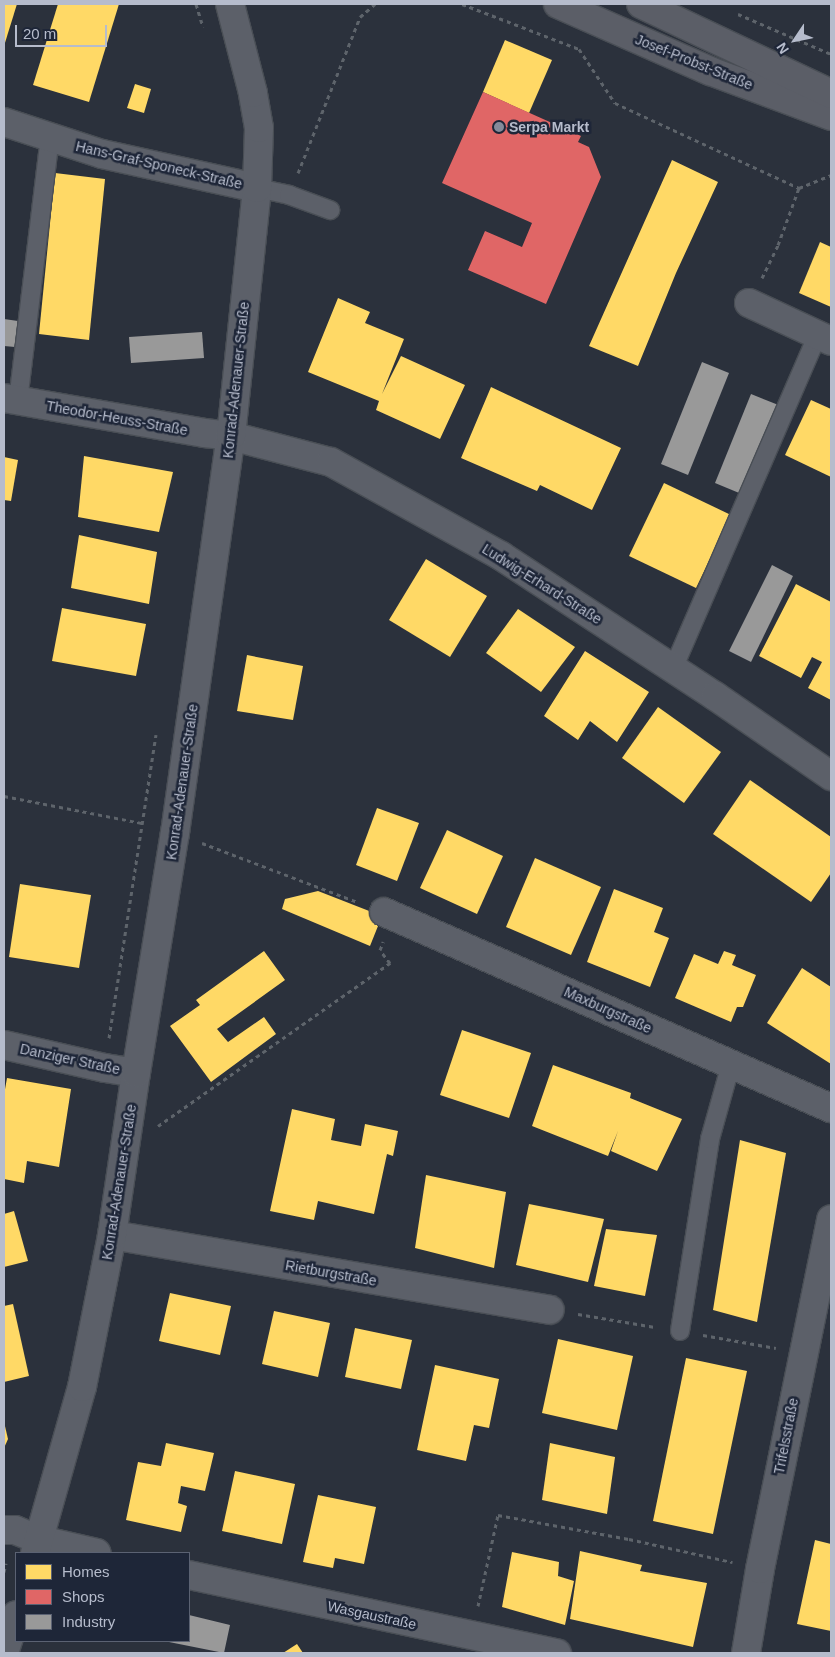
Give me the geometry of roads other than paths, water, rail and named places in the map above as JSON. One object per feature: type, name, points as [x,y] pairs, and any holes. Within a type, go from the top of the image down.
[{"type":"main road","name":"Josef-Probst-Straße","points":[[558,4],[710,71],[831,116]]},
{"type":"main road","name":"Josef-Probst-Straße","points":[[641,4],[831,94]]},
{"type":"street","name":"Konrad-Adenauer-Straße","points":[[23,1538],[82,1387],[112,1236],[136,1072],[175,833],[231,436],[257,188],[259,128],[253,93],[230,4]]},
{"type":"street","name":"Hans-Graf-Sponeck-Straße","points":[[4,122],[102,154],[257,188]]},
{"type":"street","points":[[749,303],[825,338]]},
{"type":"street","name":"Theodor-Heuss-Straße","points":[[11,399],[204,434],[231,436]]},
{"type":"street","name":"Ludwig-Erhard-Straße","points":[[231,436],[331,462],[501,556],[831,776]]},
{"type":"street","name":"Maxburgstraße","points":[[384,912],[831,1108]]},
{"type":"street","name":"Danziger Straße","points":[[4,1045],[105,1068],[136,1072]]},
{"type":"street","name":"Trifelsstraße","points":[[746,1653],[760,1569],[831,1220]]},
{"type":"street","name":"Rietburgstraße","points":[[112,1236],[550,1310]]},
{"type":"street","points":[[23,1538],[92,1552]]},
{"type":"street","name":"Wasgaustraße","points":[[190,1575],[556,1653]]},
{"type":"street","points":[[4,1653],[15,1618]]},
{"type":"lane","points":[[11,399],[50,137]]},
{"type":"lane","points":[[257,188],[289,195],[330,210]]},
{"type":"lane","points":[[673,669],[825,338]]},
{"type":"lane","points":[[680,1331],[710,1139],[731,1064]]},
{"type":"place","name":"Serpa Markt","points":[[499,127]]}]
